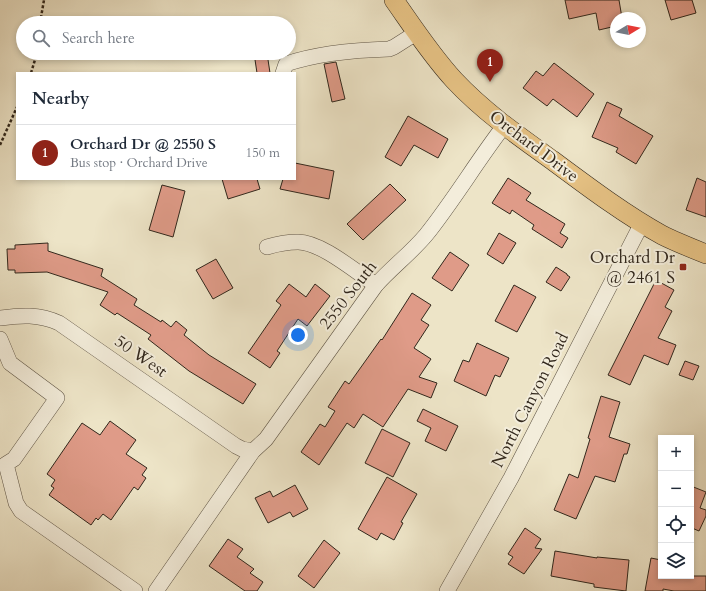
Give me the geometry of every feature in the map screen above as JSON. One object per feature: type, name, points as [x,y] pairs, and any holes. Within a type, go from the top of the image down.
[{"type":"main road","name":"Orchard Drive","points":[[394,0],[416,33],[454,80],[478,104],[504,126],[642,223],[663,236],[706,254]]},
{"type":"street","points":[[283,72],[286,64],[300,59],[320,55],[389,49],[416,33]]},
{"type":"street","name":"2550 South","points":[[156,591],[253,451],[266,438],[376,285],[389,270],[410,253],[427,234],[504,126]]},
{"type":"street","name":"North Canyon Road","points":[[451,590],[511,478],[642,223]]},
{"type":"street","points":[[267,247],[284,243],[299,242],[312,244],[376,285]]},
{"type":"street","name":"50 West","points":[[0,318],[32,315],[59,323],[236,446],[253,451]]},
{"type":"street","points":[[0,339],[10,363],[57,398],[14,459],[6,464],[16,503],[21,511],[136,591]]},
{"type":"path","points":[[41,16],[44,0]]},
{"type":"path","points":[[31,72],[35,60]]},
{"type":"path","points":[[0,145],[16,109]]},
{"type":"building","points":[[565,0],[619,0],[621,12],[610,12],[610,27],[599,30],[596,13],[569,19]]},
{"type":"building","points":[[665,0],[692,0],[696,13],[671,20]]},
{"type":"building","points":[[255,60],[268,60],[270,72],[257,72]]},
{"type":"building","points":[[336,62],[345,99],[332,102],[324,64]]},
{"type":"building","points":[[554,63],[594,94],[577,117],[553,99],[547,106],[523,88],[536,71],[543,76]]},
{"type":"building","points":[[607,102],[622,109],[619,116],[653,136],[636,164],[616,152],[618,148],[592,137]]},
{"type":"building","points":[[408,116],[448,139],[438,158],[414,145],[401,166],[385,157]]},
{"type":"building","points":[[296,163],[334,171],[329,199],[280,189],[283,180],[296,180]]},
{"type":"building","points":[[508,178],[531,193],[526,200],[565,224],[560,233],[568,238],[562,248],[532,229],[534,225],[512,210],[510,214],[492,203]]},
{"type":"building","points":[[697,178],[706,182],[706,217],[686,210]]},
{"type":"building","points":[[222,180],[257,180],[260,189],[228,199]]},
{"type":"building","points":[[390,184],[406,200],[363,240],[347,224]]},
{"type":"building","points":[[162,185],[185,191],[173,237],[149,230]]},
{"type":"building","points":[[499,233],[516,243],[503,264],[487,254]]},
{"type":"building","points":[[48,243],[48,251],[103,269],[101,276],[137,299],[134,305],[161,322],[162,320],[171,327],[176,321],[187,330],[184,335],[209,355],[256,384],[243,404],[189,371],[148,339],[151,335],[117,313],[115,315],[100,305],[108,292],[47,272],[15,273],[15,270],[8,270],[7,249],[15,249],[15,245]]},
{"type":"building","points":[[450,252],[469,265],[452,291],[432,278]]},
{"type":"building","points":[[216,259],[233,288],[213,299],[196,270]]},
{"type":"building","points":[[556,267],[570,277],[561,291],[546,282]]},
{"type":"building","points":[[656,280],[674,290],[665,307],[672,311],[658,338],[676,345],[668,365],[644,355],[630,385],[608,375]]},
{"type":"building","points":[[289,284],[306,297],[315,284],[330,296],[307,326],[298,319],[277,351],[280,353],[270,368],[248,353],[281,305],[276,301]]},
{"type":"building","points":[[514,285],[536,297],[517,332],[495,321]]},
{"type":"building","points":[[412,293],[431,305],[421,320],[429,325],[414,348],[431,359],[419,377],[437,383],[431,398],[408,389],[383,427],[363,414],[354,428],[347,423],[319,465],[301,452],[320,424],[325,427],[335,411],[328,407],[345,381],[349,384],[381,339],[382,340]]},
{"type":"building","points":[[477,343],[509,358],[500,377],[495,375],[486,396],[454,381],[463,360],[469,362]]},
{"type":"building","points":[[685,361],[699,366],[693,380],[679,375]]},
{"type":"building","points":[[601,396],[620,402],[609,437],[630,444],[627,454],[624,454],[615,482],[595,476],[576,519],[554,510],[569,474],[578,478]]},
{"type":"building","points":[[423,409],[458,426],[446,451],[425,441],[431,428],[417,421]]},
{"type":"building","points":[[110,421],[136,440],[126,454],[147,468],[142,475],[146,478],[138,490],[134,487],[111,520],[103,514],[98,520],[96,518],[91,525],[49,495],[54,488],[51,486],[55,480],[47,474],[82,423],[100,435]]},
{"type":"building","points":[[382,429],[410,443],[393,477],[365,463]]},
{"type":"building","points":[[387,477],[417,494],[401,522],[403,523],[394,540],[381,533],[377,540],[358,529]]},
{"type":"building","points":[[295,485],[308,509],[293,517],[290,512],[268,523],[255,498],[270,491],[273,497]]},
{"type":"building","points":[[694,487],[706,492],[700,508],[706,510],[706,516],[699,531],[694,529]]},
{"type":"building","points":[[525,528],[541,539],[535,548],[542,549],[524,574],[508,564],[513,557],[508,554]]},
{"type":"building","points":[[228,539],[243,549],[237,557],[254,569],[250,573],[263,582],[257,591],[245,591],[209,566]]},
{"type":"building","points":[[324,540],[340,553],[314,588],[298,576]]},
{"type":"building","points":[[555,551],[597,558],[629,560],[626,591],[594,587],[594,584],[551,576]]},
{"type":"building","points":[[651,558],[658,559],[658,579],[694,579],[694,576],[706,576],[706,591],[674,591],[663,589],[663,591],[645,591]]},
{"type":"place","name":"Orchard Dr @ 2550 S","points":[[490,82]]},
{"type":"place","name":"Orchard Dr @ 2461 S","points":[[683,267]]}]
